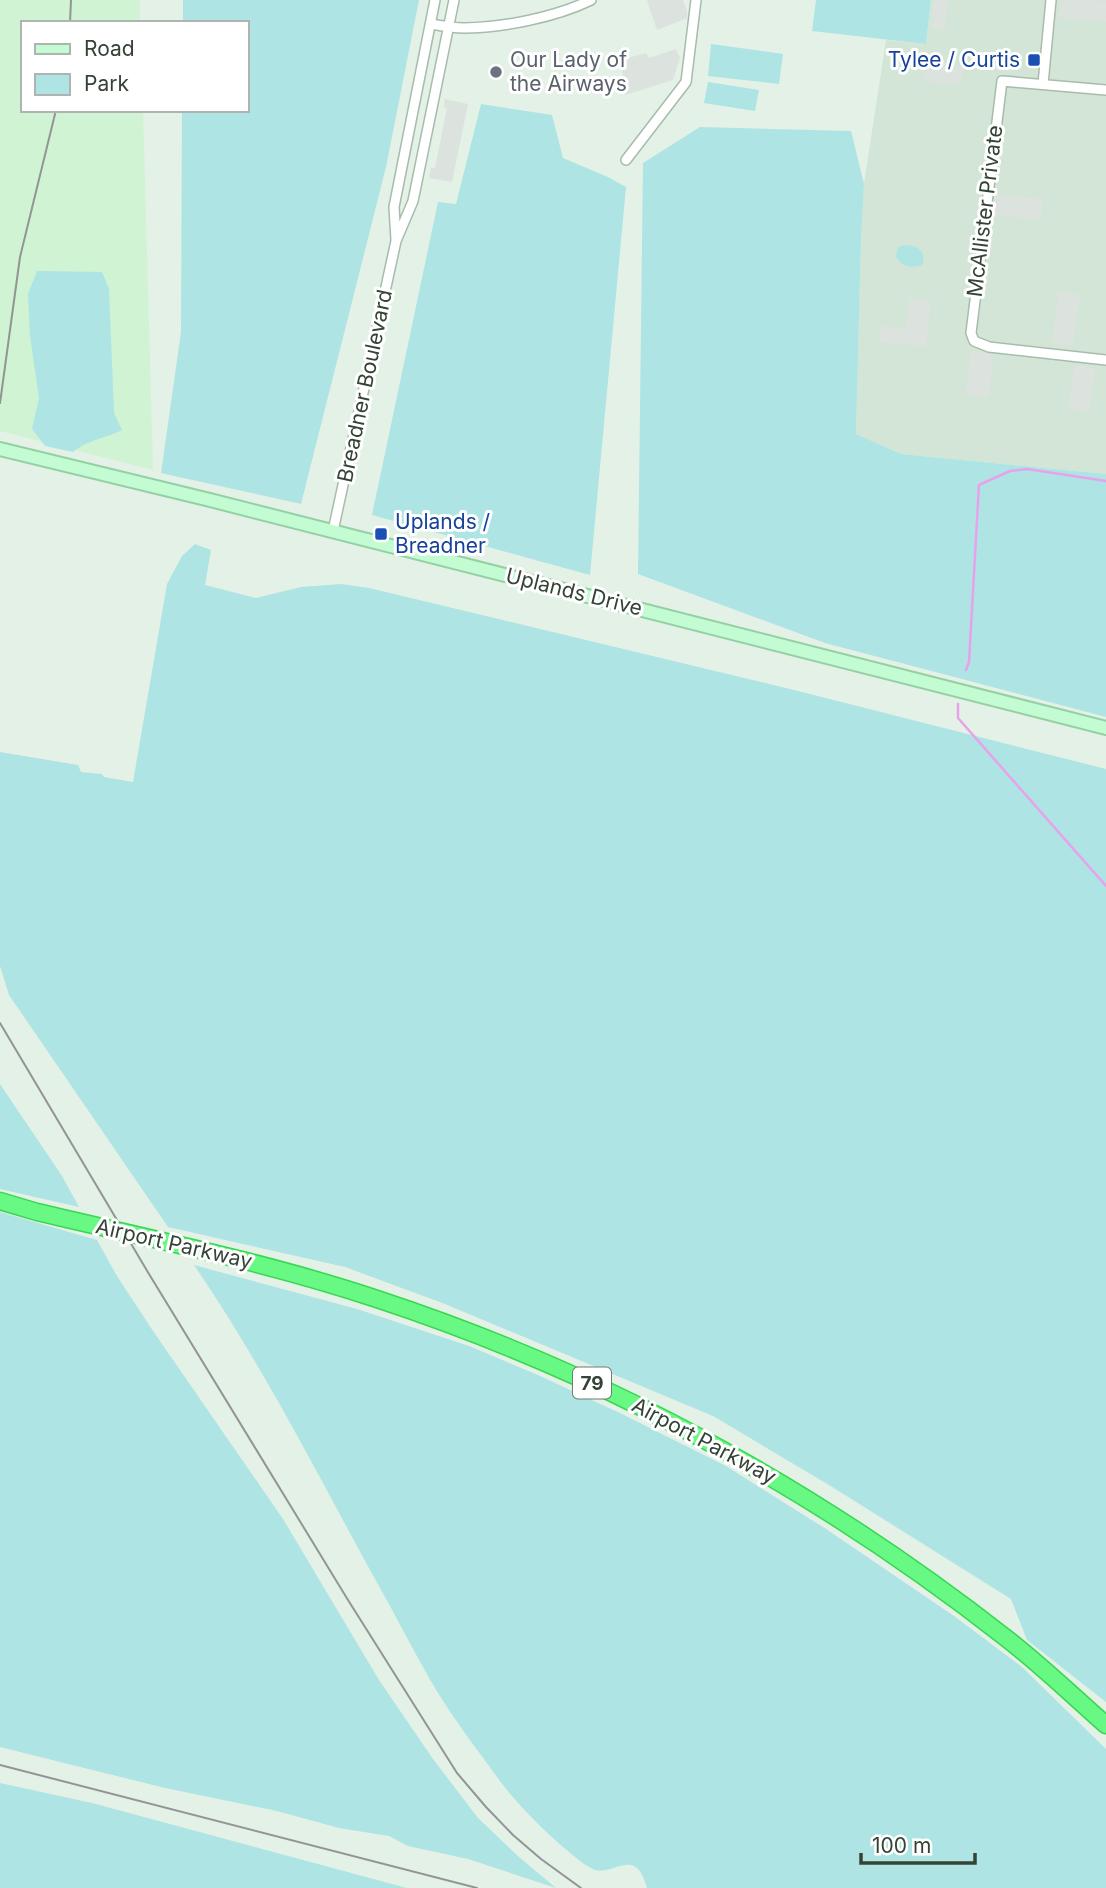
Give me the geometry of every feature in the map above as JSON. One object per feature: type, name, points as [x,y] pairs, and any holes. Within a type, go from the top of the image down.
[{"type":"highway","name":"Airport Parkway","points":[[0,1201],[277,1269],[363,1294],[530,1355],[622,1397],[712,1443],[785,1485],[881,1547],[1004,1636],[1106,1725]]},
{"type":"main road","name":"Uplands Drive","points":[[0,449],[1106,728]]},
{"type":"street","name":"Breadner Boulevard","points":[[396,241],[394,207],[435,0]]},
{"type":"street","name":"Breadner Boulevard","points":[[333,531],[396,241],[413,201],[454,0]]},
{"type":"street","points":[[431,24],[462,28],[486,27],[574,8],[591,0]]},
{"type":"street","points":[[626,160],[686,82],[696,0]]},
{"type":"street","points":[[1051,0],[1043,84],[1106,90]]},
{"type":"street","name":"McAllister Private","points":[[1043,84],[1002,80],[971,333],[974,341],[981,345],[1003,350],[1106,360]]},
{"type":"shaded area","points":[[0,0],[140,0],[140,21],[21,21],[21,112],[143,112],[153,470],[0,431]]},
{"type":"shaded area","points":[[647,0],[683,0],[687,18],[657,30]]},
{"type":"shaded area","points":[[931,0],[1106,0],[1106,474],[901,454],[856,434],[864,184],[886,40],[926,44]]},
{"type":"shaded area","points":[[934,0],[948,0],[945,31],[931,29]]},
{"type":"shaded area","points":[[1061,0],[1106,1],[1106,22],[1059,18]]},
{"type":"shaded area","points":[[676,49],[680,58],[673,80],[625,95],[621,60],[646,53],[649,58]]},
{"type":"shaded area","points":[[936,61],[964,66],[960,85],[923,81],[925,66]]},
{"type":"shaded area","points":[[445,99],[468,104],[452,182],[429,178],[431,168],[435,168],[447,108],[444,107]]},
{"type":"shaded area","points":[[992,194],[1043,199],[1041,220],[990,215]]},
{"type":"shaded area","points":[[1059,292],[1080,295],[1073,346],[1052,343]]},
{"type":"shaded area","points":[[909,298],[931,300],[926,347],[879,342],[880,326],[906,328]]},
{"type":"shaded area","points":[[971,351],[991,353],[990,358],[993,358],[989,397],[965,395]]},
{"type":"shaded area","points":[[1074,365],[1095,368],[1090,412],[1068,409]]},
{"type":"green space","points":[[183,0],[419,0],[386,167],[301,504],[161,473],[181,332],[182,112],[248,112],[248,21],[183,21]]},
{"type":"green space","points":[[816,0],[931,0],[926,44],[812,31]]},
{"type":"green space","points":[[711,44],[783,54],[779,84],[708,76]]},
{"type":"green space","points":[[708,82],[759,90],[755,111],[704,103]]},
{"type":"green space","points":[[481,104],[552,115],[563,158],[626,187],[590,575],[372,515],[438,202],[456,204]]},
{"type":"green space","points":[[700,127],[851,131],[864,184],[856,434],[901,454],[1106,474],[1106,717],[825,643],[638,574],[643,163]]},
{"type":"green space","points":[[905,245],[920,250],[923,256],[922,265],[908,266],[899,261],[896,257],[898,247]]},
{"type":"green space","points":[[37,271],[102,272],[109,289],[114,413],[122,430],[85,444],[73,452],[45,446],[32,429],[39,398],[30,336],[28,294]]},
{"type":"green space","points":[[195,544],[211,550],[205,585],[256,598],[301,587],[341,584],[369,588],[794,690],[1106,769],[1106,1702],[1027,1640],[1011,1599],[713,1416],[445,1304],[345,1267],[168,1227],[9,995],[0,966],[0,752],[78,765],[81,772],[133,782],[167,584],[182,556]]},
{"type":"green space","points":[[0,1084],[62,1176],[79,1207],[0,1189]]},
{"type":"green space","points":[[0,1212],[97,1240],[153,1331],[283,1519],[379,1680],[433,1759],[478,1818],[556,1888],[468,1859],[408,1846],[389,1836],[339,1828],[277,1811],[165,1788],[0,1747]]},
{"type":"green space","points":[[194,1265],[357,1309],[469,1346],[538,1375],[726,1466],[826,1529],[954,1616],[1022,1667],[1106,1749],[1106,1888],[647,1888],[642,1875],[630,1865],[601,1871],[585,1864],[545,1831],[512,1796],[445,1704],[272,1390]]},
{"type":"green space","points":[[0,1783],[92,1803],[407,1888],[0,1888]]},
{"type":"waterway","points":[[966,670],[969,662],[979,485],[1010,471],[1027,469],[1106,481]]},
{"type":"waterway","points":[[958,704],[958,718],[1106,886]]},
{"type":"tram line","points":[[70,21],[71,0]]},
{"type":"tram line","points":[[0,403],[20,257],[56,112]]},
{"type":"tram line","points":[[0,1023],[149,1274],[457,1773],[513,1835],[581,1888]]},
{"type":"tram line","points":[[0,1765],[477,1888]]},
{"type":"place","name":"Tylee / Curtis","points":[[1034,60]]},
{"type":"place","name":"Our Lady of the Airways","points":[[496,72]]},
{"type":"place","name":"Uplands / Breadner","points":[[381,534]]}]
